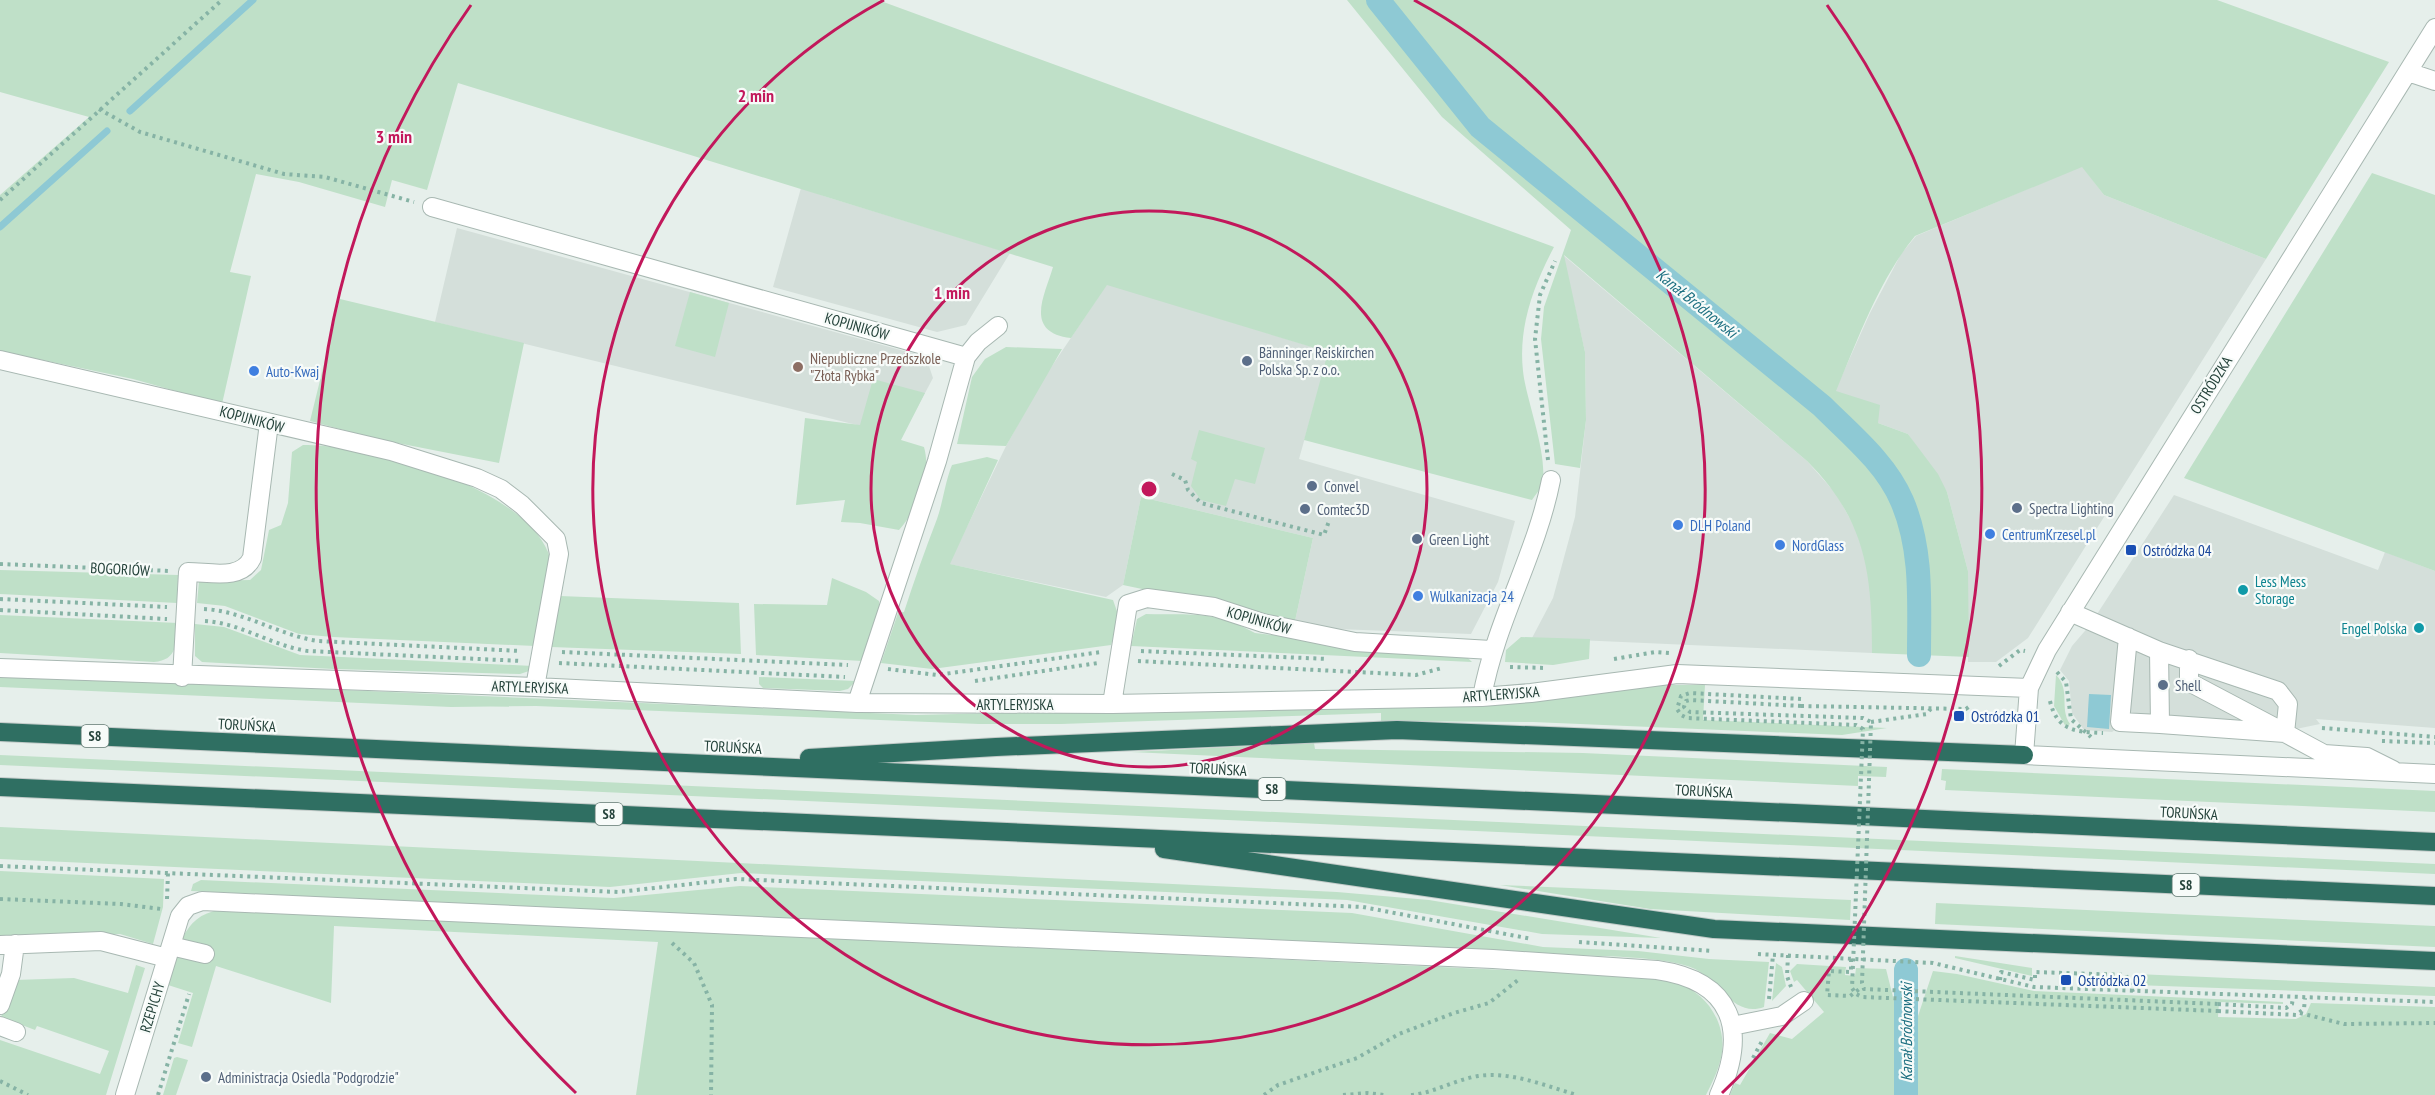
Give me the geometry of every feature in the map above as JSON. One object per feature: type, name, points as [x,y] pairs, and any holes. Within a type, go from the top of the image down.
[{"type":"highway","points":[[660,762],[780,760],[996,747],[1397,730],[2024,755]]},
{"type":"highway","name":"TORUŃSKA","points":[[0,732],[2435,842]]},
{"type":"highway","name":"S8","points":[[0,787],[2435,896]]},
{"type":"highway","points":[[1031,833],[1142,846],[1475,893],[1660,923],[1714,929],[2435,961]]},
{"type":"street","name":"OSTRÓDZKA","points":[[2024,755],[2030,688],[2041,660],[2435,28]]},
{"type":"street","points":[[2408,72],[2435,81]]},
{"type":"street","name":"KOPIJNIKÓW","points":[[432,207],[966,357]]},
{"type":"street","points":[[857,704],[938,461],[957,382],[966,357],[978,342],[998,326]]},
{"type":"street","name":"KOPIJNIKÓW","points":[[0,360],[391,451],[477,478],[501,489],[522,505],[556,539],[559,554],[535,687]]},
{"type":"street","points":[[182,677],[188,572],[240,573],[252,558],[269,423]]},
{"type":"street","points":[[1482,697],[1488,662],[1544,514],[1551,480]]},
{"type":"street","name":"KOPIJNIKÓW","points":[[1112,704],[1128,604],[1147,598],[1214,607],[1263,623],[1355,642],[1488,662]]},
{"type":"street","points":[[2070,612],[2158,651],[2189,659],[2278,692],[2288,704],[2285,733]]},
{"type":"street","points":[[2128,637],[2120,722],[2285,733]]},
{"type":"street","points":[[2158,651],[2160,724]]},
{"type":"street","points":[[2189,659],[2189,682],[2324,754],[2367,757],[2397,773]]},
{"type":"street","name":"ARTYLERYJSKA","points":[[0,668],[182,677],[535,687],[857,704],[1112,704],[1482,697],[1531,693],[1666,674],[2030,688]]},
{"type":"street","points":[[2024,755],[2435,774]]},
{"type":"street","points":[[173,916],[192,903],[209,901],[1539,962],[1657,970],[1687,977],[1715,995],[1726,1011],[1732,1026],[1732,1058],[1719,1095]]},
{"type":"street","name":"RZEPICHY","points":[[125,1095],[169,952],[173,916]]},
{"type":"street","points":[[0,1005],[11,974],[7,944],[110,941],[169,952],[205,954]]},
{"type":"street","points":[[1732,1026],[1782,1016],[1804,1001]]},
{"type":"path","points":[[0,200],[222,0]]},
{"type":"path","points":[[99,109],[140,132],[284,174],[325,177],[432,207]]},
{"type":"path","points":[[1551,480],[1540,405],[1535,339],[1540,296],[1555,261]]},
{"type":"path","points":[[1172,474],[1185,480],[1188,490],[1201,504],[1324,535],[1329,520]]},
{"type":"path","name":"BOGORIÓW","points":[[0,564],[188,572]]},
{"type":"path","points":[[0,599],[185,614],[224,622],[290,649],[308,651],[540,657],[937,675],[1120,656],[1331,659]]},
{"type":"path","points":[[0,610],[185,614],[219,610],[292,637],[318,641],[540,657],[868,672]]},
{"type":"path","points":[[1997,687],[1996,667],[2020,650],[2041,660]]},
{"type":"path","points":[[1612,660],[1656,652],[1679,653]]},
{"type":"path","points":[[973,682],[1120,656],[1416,675],[1452,667],[1427,664]]},
{"type":"path","points":[[1488,662],[1554,668]]},
{"type":"path","points":[[1488,662],[1542,675]]},
{"type":"path","points":[[1801,699],[1690,693],[1681,696],[1677,709],[1687,718],[1856,725],[1863,729],[1852,988],[1855,993],[1874,997],[2301,1013],[2344,1024],[2385,1026],[2435,1023]]},
{"type":"path","points":[[1932,707],[1928,713],[1871,722],[1863,718],[1689,712],[1684,707],[1686,701],[1690,700],[1801,706],[1932,707],[1966,709],[1978,700]]},
{"type":"path","points":[[1851,958],[1851,972],[1829,971],[1827,995],[1850,996],[1862,987],[1871,722]]},
{"type":"path","points":[[0,866],[618,892],[736,879],[1351,907],[1540,940]]},
{"type":"path","points":[[0,899],[129,904],[173,916]]},
{"type":"path","points":[[646,921],[694,963],[712,1005],[711,1095]]},
{"type":"path","points":[[1567,942],[1717,952]]},
{"type":"path","points":[[1751,953],[1933,963],[2034,987],[2435,1002]]},
{"type":"path","points":[[1788,955],[1787,979],[1804,1001]]},
{"type":"path","points":[[1264,1095],[1278,1085],[1357,1058],[1398,1034],[1454,1012],[1489,1003],[1539,962]]},
{"type":"path","points":[[2000,980],[2001,972],[2035,980],[2035,972],[2126,975],[2133,992]]},
{"type":"path","points":[[1862,987],[1867,990],[2286,1008],[2292,1004],[2293,997]]},
{"type":"path","points":[[158,1095],[189,994]]},
{"type":"path","points":[[2301,1013],[2304,1009],[2305,998]]},
{"type":"path","points":[[172,1049],[179,1052]]},
{"type":"path","points":[[1410,1095],[1421,1094],[1466,1079],[1491,1075],[1518,1079],[1577,1095]]},
{"type":"path","points":[[0,1081],[27,1095]]},
{"type":"path","points":[[1342,1095],[1366,1093],[1384,1095]]},
{"type":"shaded area","points":[[2082,166],[2104,195],[2266,259],[2028,638],[1996,662],[1968,662],[1968,571],[1947,492],[1908,434],[1878,423],[1835,391],[1870,313],[1901,254],[1916,236]]},
{"type":"shaded area","points":[[801,188],[1010,253],[966,325],[937,332],[773,287]]},
{"type":"shaded area","points":[[457,228],[926,357],[933,378],[902,436],[435,322]]},
{"type":"shaded area","points":[[1563,255],[1807,461],[1837,495],[1856,530],[1867,563],[1872,601],[1872,653],[1532,638],[1553,598],[1575,517],[1586,420],[1585,352]]},
{"type":"shaded area","points":[[1107,284],[1329,352],[1299,459],[1515,521],[1498,582],[1471,634],[1336,629],[1295,621],[1313,538],[1141,497],[1123,585],[1106,597],[949,564],[1006,446],[1044,378]]},
{"type":"shaded area","points":[[2174,495],[2378,570],[2385,552],[2435,571],[2435,728],[2316,719],[2320,724],[2296,729],[2118,728],[2112,732],[2084,730],[2072,713],[2069,681],[2060,670],[2072,646],[2090,625]]},
{"type":"green space","points":[[0,0],[878,0],[1554,247],[1529,306],[1522,354],[1525,383],[1540,444],[1542,485],[1532,500],[1304,440],[1328,352],[1107,285],[1071,338],[1056,334],[1047,328],[1042,320],[1041,311],[1053,267],[458,83],[427,190],[392,180],[385,207],[299,182],[256,174],[230,272],[251,276],[222,404],[133,379],[0,351],[0,195],[89,117],[0,92]]},
{"type":"green space","points":[[1347,0],[2217,0],[2389,62],[2266,259],[2104,195],[2082,167],[1915,236],[1902,253],[1880,291],[1836,391],[1880,405],[1878,423],[1908,434],[1938,474],[1947,492],[1968,571],[1969,657],[1872,653],[1870,598],[1862,549],[1842,505],[1827,483],[1807,461],[1564,255],[1585,352],[1586,420],[1580,468],[1555,464],[1541,339],[1544,307],[1571,230],[1442,117]]},
{"type":"green space","points":[[2372,173],[2435,195],[2435,571],[2184,478]]},
{"type":"green space","points":[[690,292],[729,303],[715,357],[675,346]]},
{"type":"green space","points":[[340,299],[524,343],[499,463],[377,439],[310,421]]},
{"type":"green space","points":[[1006,347],[1062,349],[1006,446],[957,444],[972,377],[985,359]]},
{"type":"green space","points":[[873,379],[925,393],[901,440],[924,447],[926,469],[924,480],[912,512],[899,530],[841,522],[845,500],[796,505],[805,418],[860,425]]},
{"type":"green space","points":[[1199,430],[1265,448],[1255,484],[1235,479],[1226,506],[1201,500],[1191,486],[1197,462],[1191,459]]},
{"type":"green space","points":[[303,445],[366,452],[440,473],[476,489],[507,507],[532,528],[548,552],[550,560],[546,598],[535,646],[299,634],[225,606],[197,603],[199,581],[250,580],[261,570],[269,530],[281,525],[288,503],[292,452]]},
{"type":"green space","points":[[987,457],[998,460],[950,564],[1113,600],[1119,617],[1111,645],[932,669],[881,663],[898,613],[904,612],[937,519],[952,465]]},
{"type":"green space","points":[[1141,497],[1313,538],[1295,621],[1123,585]]},
{"type":"green space","points":[[0,570],[178,575],[177,603],[0,594]]},
{"type":"green space","points":[[832,578],[866,592],[879,601],[880,609],[862,661],[756,655],[754,604],[827,605]]},
{"type":"green space","points":[[560,596],[739,603],[741,654],[551,647]]},
{"type":"green space","points":[[1146,614],[1202,615],[1227,620],[1255,633],[1467,657],[1472,662],[1131,646],[1137,619]]},
{"type":"green space","points":[[0,615],[178,623],[176,644],[168,658],[154,662],[0,653]]},
{"type":"green space","points":[[195,624],[224,627],[300,655],[533,666],[529,671],[520,674],[333,669],[202,662],[195,656]]},
{"type":"green space","points":[[1521,637],[1590,639],[1589,659],[1553,665],[1505,662],[1506,650]]},
{"type":"green space","points":[[0,675],[916,715],[1394,703],[1498,705],[1645,685],[1705,685],[1703,720],[1887,728],[1842,735],[1533,722],[1381,721],[1381,713],[1061,724],[979,724],[536,706],[451,707],[0,687]]},
{"type":"green space","points":[[2056,675],[2063,687],[2065,712],[2070,724],[2066,727],[2054,706]]},
{"type":"green space","points":[[759,677],[856,681],[848,689],[840,691],[763,688],[759,684]]},
{"type":"green space","points":[[1314,743],[1315,749],[1583,753],[1887,767],[1886,777],[1858,776],[1858,786],[1131,752]]},
{"type":"green space","points":[[0,755],[2435,864],[2435,874],[0,765]]},
{"type":"green space","points":[[1942,769],[2435,791],[2435,812],[1945,790],[1946,781],[1941,780]]},
{"type":"green space","points":[[0,827],[1337,892],[1429,900],[1661,938],[1542,934],[1347,900],[741,873],[610,887],[0,859]]},
{"type":"green space","points":[[0,871],[164,879],[163,907],[153,944],[120,934],[0,939]]},
{"type":"green space","points":[[201,880],[614,898],[740,886],[1352,913],[1543,947],[1638,951],[1709,959],[1769,962],[1764,1007],[1753,1009],[1744,1008],[1736,1003],[1695,969],[1666,961],[1630,957],[191,891],[193,884]]},
{"type":"green space","points":[[1500,885],[1851,900],[1850,920],[1650,909]]},
{"type":"green space","points":[[1936,903],[2435,926],[2435,947],[1935,924]]},
{"type":"green space","points":[[220,910],[1646,978],[1678,984],[1688,988],[1705,1001],[1721,1030],[1722,1052],[1718,1069],[1706,1095],[636,1095],[658,942],[334,926],[331,1003],[216,966],[192,1047],[178,1043],[193,993],[168,985],[178,949],[189,928],[207,913]]},
{"type":"green space","points":[[1955,956],[2032,968],[2032,976],[1955,958]]},
{"type":"green space","points":[[1776,963],[1782,967],[1786,986],[1772,1001]]},
{"type":"green space","points":[[1797,964],[1846,967],[1845,975],[1855,976],[1856,968],[1886,969],[1899,1021],[1900,1095],[1730,1095],[1735,1083],[1740,1085],[1770,1033],[1792,1039],[1824,1012],[1797,980],[1794,982],[1790,971]]},
{"type":"green space","points":[[136,965],[145,968],[106,1095],[0,1095],[0,1040],[100,1074],[109,1051],[37,1026],[35,1030],[1,1017],[15,980],[74,978],[128,993]]},
{"type":"green space","points":[[1933,971],[2034,991],[2283,1002],[2283,1004],[2219,1002],[2218,1017],[2296,1019],[2306,1014],[2311,1003],[2435,1007],[2435,1095],[1913,1095],[1916,1022]]},
{"type":"green space","points":[[2136,974],[2435,987],[2435,996],[2135,985]]},
{"type":"green space","points":[[174,1058],[188,1060],[176,1095],[163,1095]]},
{"type":"water","points":[[2089,694],[2111,695],[2109,729],[2087,727]]},
{"type":"waterway","points":[[130,111],[253,0]]},
{"type":"waterway","name":"Kanał Bródnowski","points":[[1378,0],[1480,127],[1822,406],[1887,474],[1902,501],[1914,538],[1919,596],[1919,655]]},
{"type":"waterway","points":[[0,227],[107,131]]},
{"type":"waterway","name":"Kanał Bródnowski","points":[[1906,970],[1906,1095]]},
{"type":"place","name":"Bänninger Reiskirchen Polska Sp. z o.o.","points":[[1247,361]]},
{"type":"place","name":"Niepubliczne Przedszkole \"Złota Rybka\"","points":[[798,367]]},
{"type":"place","name":"Auto-Kwaj","points":[[254,371]]},
{"type":"place","name":"Convel","points":[[1312,486]]},
{"type":"place","name":"Spectra Lighting","points":[[2017,508]]},
{"type":"place","name":"Comtec3D","points":[[1305,509]]},
{"type":"place","name":"DLH Poland","points":[[1678,525]]},
{"type":"place","name":"CentrumKrzesel.pl","points":[[1990,534]]},
{"type":"place","name":"Green Light","points":[[1417,539]]},
{"type":"place","name":"NordGlass","points":[[1780,545]]},
{"type":"place","name":"Ostródzka 04","points":[[2131,550]]},
{"type":"place","name":"Less Mess Storage","points":[[2243,590]]},
{"type":"place","name":"Wulkanizacja 24","points":[[1418,596]]},
{"type":"place","name":"Engel Polska","points":[[2419,628]]},
{"type":"place","name":"Shell","points":[[2163,685]]},
{"type":"place","name":"Ostródzka 01","points":[[1959,716]]},
{"type":"place","name":"Ostródzka 02","points":[[2066,980]]},
{"type":"place","name":"Administracja Osiedla \"Podgrodzie\"","points":[[206,1077]]}]
